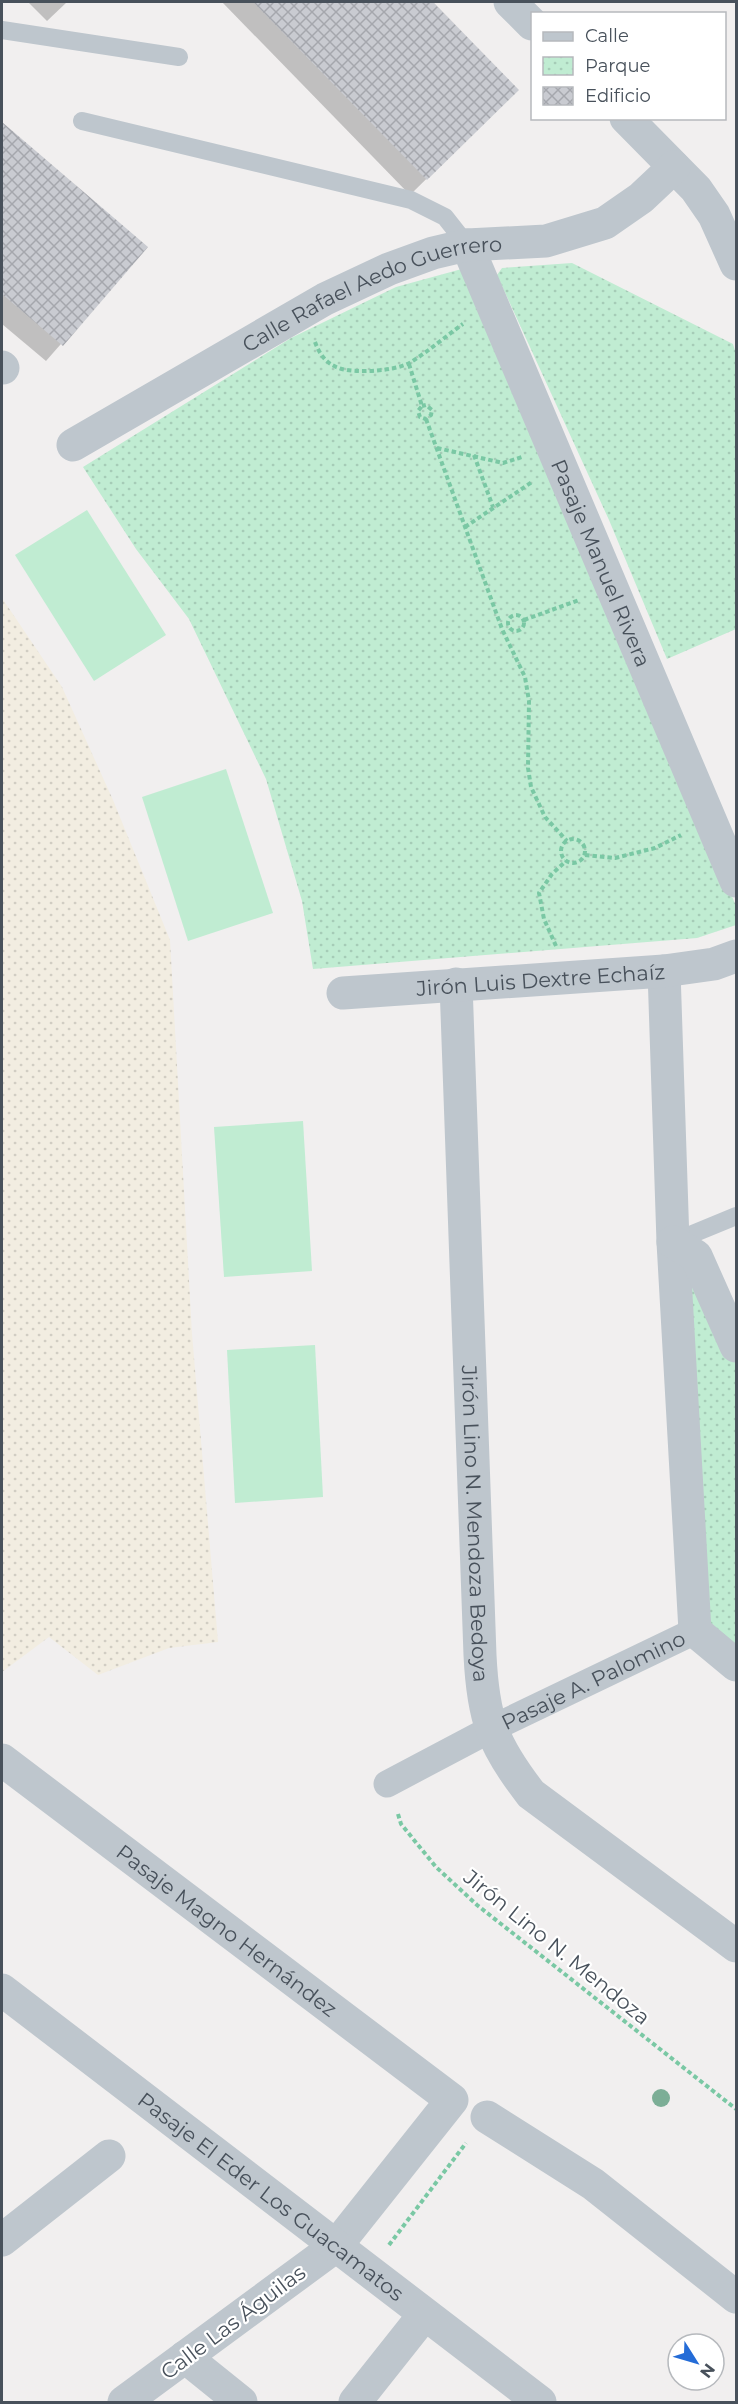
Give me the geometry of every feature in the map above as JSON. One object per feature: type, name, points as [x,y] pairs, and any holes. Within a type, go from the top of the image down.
[{"type":"street","points":[[510,2],[531,23]]},
{"type":"street","points":[[628,120],[696,189],[714,215],[736,264]]},
{"type":"street","name":"Calle Rafael Aedo Guerrero","points":[[73,445],[325,299],[389,269],[433,253],[467,245],[546,241],[605,223],[641,198],[674,167]]},
{"type":"street","name":"Pasaje Manuel Rivera","points":[[467,245],[736,881]]},
{"type":"street","name":"Jirón Luis Dextre Echaíz","points":[[343,993],[664,971],[714,964],[736,956]]},
{"type":"street","points":[[664,971],[673,1242],[695,1631],[736,1665]]},
{"type":"street","name":"Jirón Lino N. Mendoza Bedoya","points":[[456,984],[480,1655],[482,1696],[491,1729],[508,1765],[531,1794],[736,1946]]},
{"type":"street","points":[[673,1242],[696,1256],[736,1346]]},
{"type":"street","name":"Pasaje A. Palomino","points":[[387,1784],[491,1729],[695,1631]]},
{"type":"street","name":"Pasaje Magno Hernández","points":[[2,1760],[452,2100]]},
{"type":"street","name":"Pasaje El Eder Los Guacamatos","points":[[2,1990],[540,2403]]},
{"type":"street","name":"Calle Las Águilas","points":[[124,2403],[336,2246],[452,2100]]},
{"type":"street","points":[[487,2117],[593,2184],[736,2297]]},
{"type":"street","points":[[2,2240],[109,2156]]},
{"type":"street","points":[[355,2403],[424,2314]]},
{"type":"street","points":[[185,2357],[241,2403]]},
{"type":"lane","points":[[2,30],[179,57]]},
{"type":"lane","points":[[82,121],[411,200],[445,217],[467,245]]},
{"type":"lane","points":[[673,1242],[736,1216]]},
{"type":"path","points":[[311,333],[318,351],[327,362],[338,368],[354,371],[384,369],[409,364],[466,322]]},
{"type":"path","points":[[409,364],[422,406]]},
{"type":"path","points":[[422,406],[426,405],[432,410],[431,416],[426,419]]},
{"type":"path","points":[[422,406],[418,411],[420,417],[426,419]]},
{"type":"path","points":[[426,419],[502,628],[525,676],[529,700],[528,768],[531,787],[545,817],[567,841]]},
{"type":"path","points":[[437,448],[502,463],[519,459],[526,454]]},
{"type":"path","points":[[474,455],[493,507]]},
{"type":"path","points":[[465,527],[541,475]]},
{"type":"path","points":[[524,620],[584,599]]},
{"type":"path","points":[[516,615],[521,616],[524,620],[523,627],[518,631],[511,630],[510,618],[516,615]]},
{"type":"path","points":[[502,628],[509,626]]},
{"type":"path","points":[[585,855],[615,858],[655,848],[689,829]]},
{"type":"path","points":[[567,841],[581,842],[585,848],[585,855],[580,861],[573,863],[566,861],[562,855],[562,847],[567,841]]},
{"type":"path","points":[[556,946],[544,920],[539,893],[552,874],[566,861]]},
{"type":"path","points":[[544,947],[567,945]]},
{"type":"path","name":"Jirón Lino N. Mendoza","points":[[387,1784],[401,1824],[436,1867],[453,1883],[487,1913],[736,2109]]},
{"type":"path","points":[[368,2271],[487,2117]]},
{"type":"green space","points":[[572,263],[733,344],[736,354],[736,629],[667,659],[609,520],[497,275],[502,268]]},
{"type":"green space","points":[[469,267],[736,906],[736,925],[697,938],[313,969],[302,901],[266,779],[189,619],[136,549],[83,467],[291,338],[396,287]]},
{"type":"green space","points":[[87,510],[166,635],[94,681],[15,555]]},
{"type":"green space","points":[[226,769],[273,913],[188,941],[142,797]]},
{"type":"green space","points":[[303,1121],[312,1271],[224,1277],[214,1127]]},
{"type":"green space","points":[[682,1262],[736,1358],[736,1650],[708,1627]]},
{"type":"green space","points":[[315,1345],[323,1497],[235,1503],[227,1350]]},
{"type":"sand","points":[[2,598],[62,687],[113,800],[170,940],[192,1334],[218,1642],[169,1648],[98,1675],[49,1637],[2,1672]]},
{"type":"building","points":[[253,2],[433,2],[519,90],[427,180]]},
{"type":"building","points":[[2,122],[148,247],[63,346],[2,294]]}]
